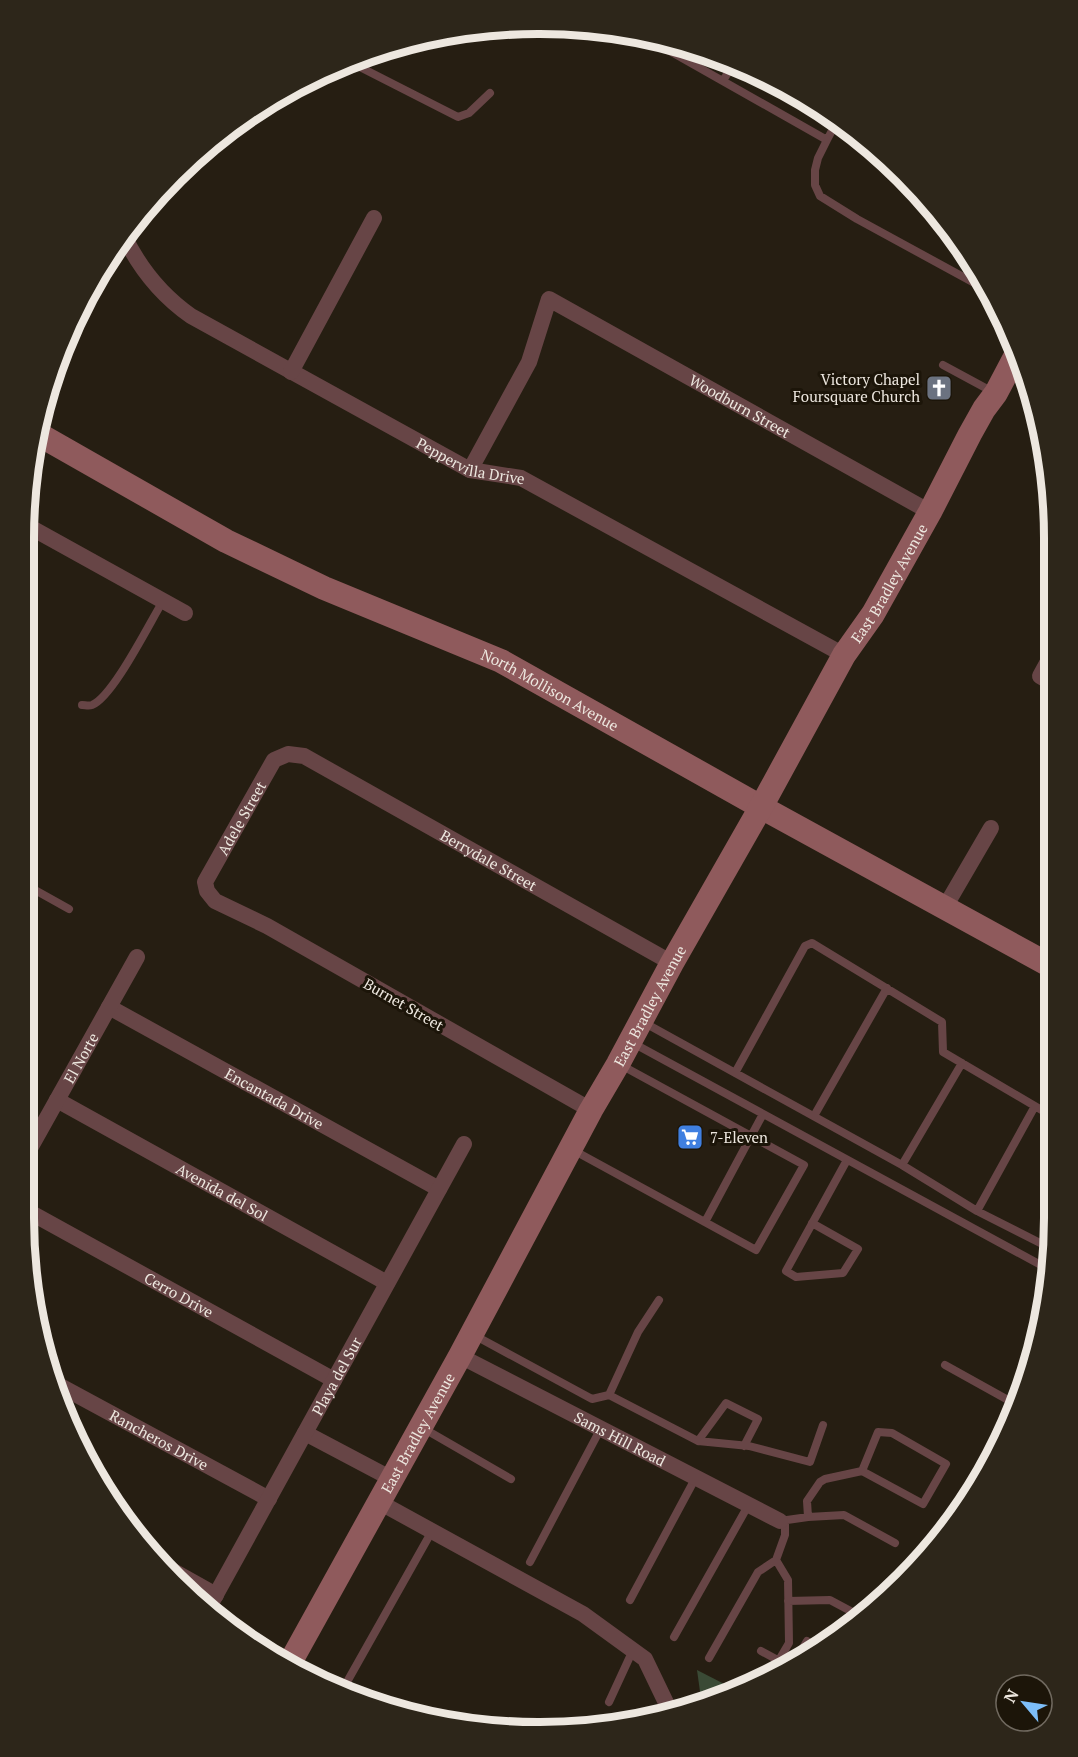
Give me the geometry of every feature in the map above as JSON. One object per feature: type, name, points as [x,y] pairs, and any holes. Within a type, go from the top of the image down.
[{"type":"street","points":[[291,372],[374,218]]},
{"type":"street","name":"Peppervilla Drive","points":[[129,246],[156,287],[179,307],[291,372],[470,470],[521,478],[844,655]]},
{"type":"street","name":"Woodburn Street","points":[[470,470],[529,362],[549,299],[930,512]]},
{"type":"street","name":"East Bradley Avenue","points":[[293,1658],[460,1356],[672,963],[844,655],[873,614],[984,409],[1013,367]]},
{"type":"street","name":"North Mollison Avenue","points":[[45,437],[226,541],[324,588],[501,661],[1044,962]]},
{"type":"street","points":[[35,530],[185,613]]},
{"type":"street","name":"Adele Street","points":[[215,901],[207,891],[205,882],[274,760],[288,754],[304,756]]},
{"type":"street","name":"Berrydale Street","points":[[304,756],[672,963]]},
{"type":"street","points":[[945,907],[991,828]]},
{"type":"street","name":"Burnet Street","points":[[215,901],[267,926],[591,1110]]},
{"type":"street","name":"El Norte","points":[[34,1141],[136,957]]},
{"type":"street","name":"Encantada Drive","points":[[109,1007],[439,1189]]},
{"type":"street","name":"Avenida del Sol","points":[[57,1100],[387,1283]]},
{"type":"street","name":"Playa del Sur","points":[[212,1602],[464,1144]]},
{"type":"street","name":"Cerro Drive","points":[[34,1215],[334,1380]]},
{"type":"street","name":"Sams Hill Road","points":[[460,1356],[783,1520]]},
{"type":"street","name":"Rancheros Drive","points":[[64,1388],[269,1499]]},
{"type":"street","points":[[305,1434],[392,1479]]},
{"type":"street","points":[[380,1502],[583,1614],[645,1659],[667,1706]]},
{"type":"lane","points":[[673,53],[827,140]]},
{"type":"lane","points":[[361,67],[458,117],[469,113],[490,93]]},
{"type":"lane","points":[[723,81],[729,72]]},
{"type":"lane","points":[[833,130],[818,158],[815,170],[814,185],[820,196],[857,219],[973,282]]},
{"type":"lane","points":[[943,365],[996,393]]},
{"type":"lane","points":[[82,705],[92,705],[123,670],[163,601]]},
{"type":"lane","points":[[34,889],[69,909]]},
{"type":"lane","points":[[735,1072],[805,946],[812,943],[942,1022],[943,1052],[1044,1111]]},
{"type":"lane","points":[[814,1116],[886,988]]},
{"type":"lane","points":[[635,1031],[735,1072],[902,1165],[977,1211],[1042,1244]]},
{"type":"lane","points":[[635,1031],[763,1114],[1041,1265]]},
{"type":"lane","points":[[902,1165],[962,1063]]},
{"type":"lane","points":[[571,1148],[756,1250],[804,1165],[618,1064]]},
{"type":"lane","points":[[977,1211],[1035,1106]]},
{"type":"lane","points":[[705,1222],[763,1114]]},
{"type":"lane","points":[[812,1223],[858,1249],[843,1273],[796,1277],[786,1271],[812,1223],[847,1160]]},
{"type":"lane","points":[[609,1395],[638,1332],[659,1300]]},
{"type":"lane","points":[[472,1334],[592,1399],[609,1395],[698,1441],[744,1446],[810,1462],[823,1425]]},
{"type":"lane","points":[[945,1365],[1009,1400]]},
{"type":"lane","points":[[698,1441],[726,1403],[758,1419],[744,1446]]},
{"type":"lane","points":[[421,1427],[511,1479]]},
{"type":"lane","points":[[530,1562],[601,1428]]},
{"type":"lane","points":[[808,1517],[807,1501],[820,1482],[862,1471],[923,1504],[946,1464],[892,1433],[878,1432],[862,1471]]},
{"type":"lane","points":[[630,1600],[696,1477]]},
{"type":"lane","points":[[674,1637],[748,1504]]},
{"type":"lane","points":[[709,1658],[758,1572],[776,1560],[785,1535],[783,1520],[844,1515],[895,1543]]},
{"type":"lane","points":[[346,1684],[432,1531]]},
{"type":"lane","points":[[776,1560],[788,1580],[789,1643],[784,1658]]},
{"type":"lane","points":[[788,1600],[830,1600],[853,1612]]},
{"type":"lane","points":[[804,1647],[807,1641]]},
{"type":"lane","points":[[609,1702],[633,1650]]},
{"type":"lane","points":[[761,1651],[779,1661]]},
{"type":"green space","points":[[697,1670],[728,1686],[701,1696]]},
{"type":"place","name":"Victory Chapel Foursquare Church","points":[[939,388]]},
{"type":"place","name":"7-Eleven","points":[[690,1137]]}]
